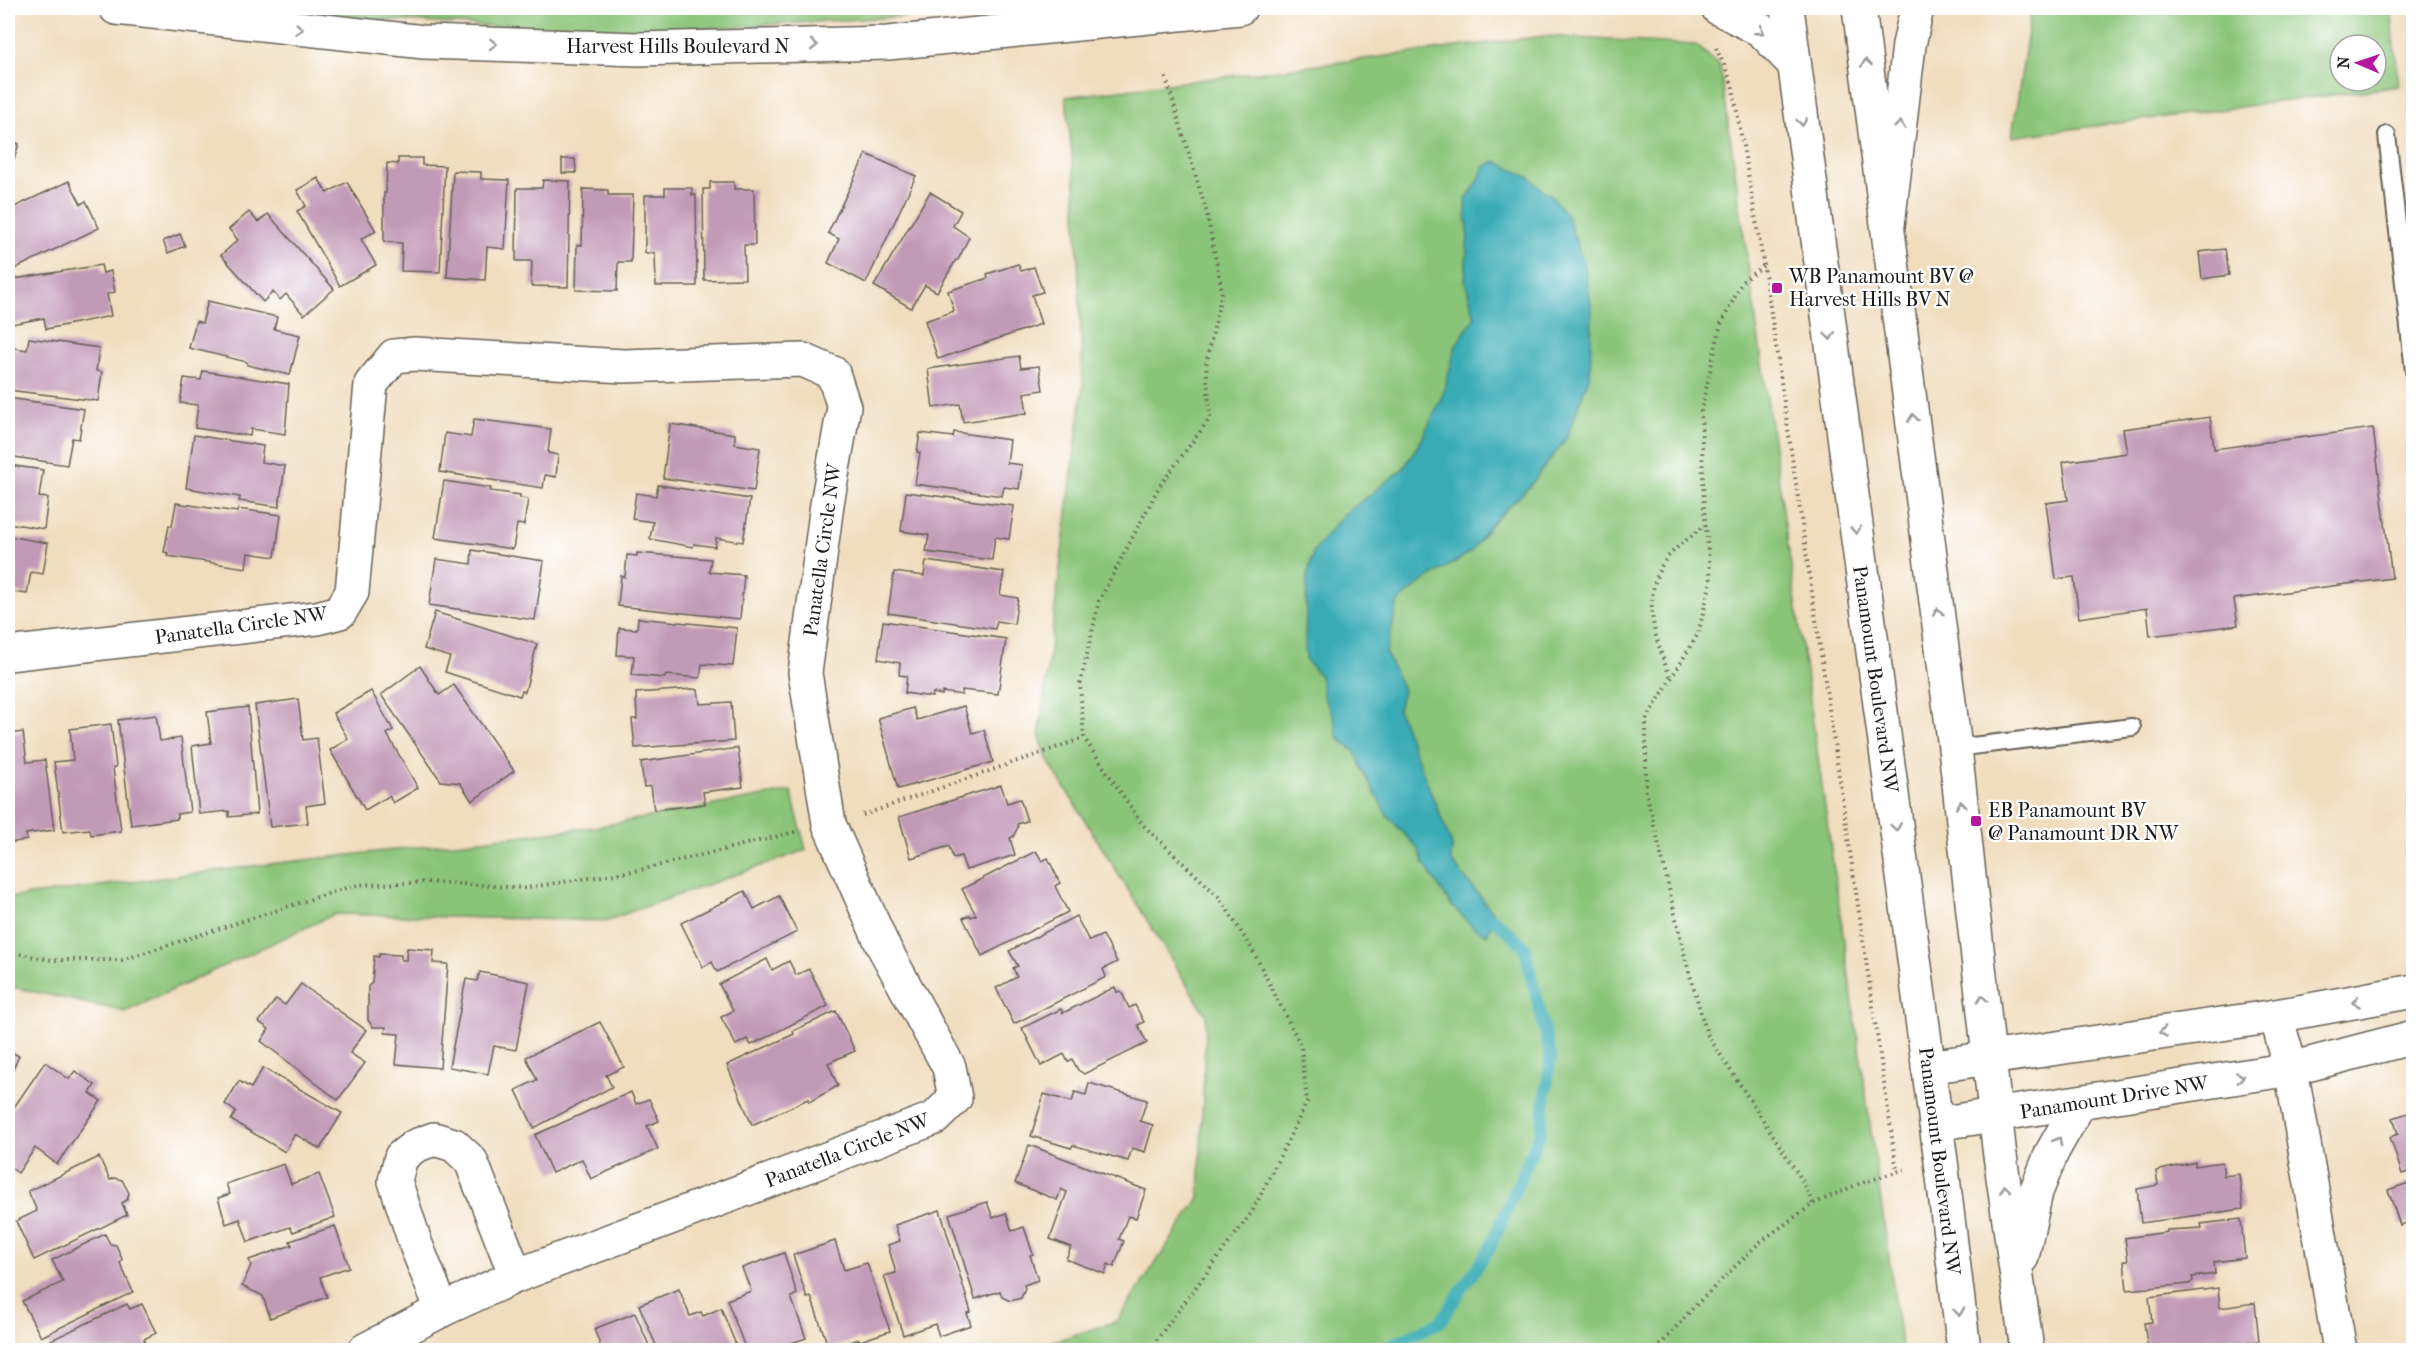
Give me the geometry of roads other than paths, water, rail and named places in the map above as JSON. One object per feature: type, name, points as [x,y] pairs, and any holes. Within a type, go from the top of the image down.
[{"type":"street","name":"Harvest Hills Boulevard N","points":[[116,8],[424,42],[638,49],[888,43],[1240,8]]},
{"type":"street","points":[[953,36],[1062,8]]},
{"type":"street","points":[[1718,8],[1761,30],[1794,64]]},
{"type":"street","name":"Panamount Boulevard NW","points":[[1787,8],[1964,1350]]},
{"type":"street","points":[[1859,8],[1955,748],[1988,1057],[2027,1350]]},
{"type":"street","points":[[1888,225],[1909,45],[1917,8]]},
{"type":"street","name":"Panatella Circle NW","points":[[8,654],[317,618],[340,612],[352,592],[371,384],[394,356],[415,354],[624,366],[803,360],[833,373],[844,407],[827,504],[805,673],[829,824],[882,944],[949,1067],[955,1098],[935,1118],[516,1276],[442,1310],[365,1350]]},
{"type":"street","points":[[1928,1067],[2276,1016],[2414,991]]},
{"type":"street","points":[[2276,1016],[2291,1069],[2340,1350]]},
{"type":"street","name":"Panamount Drive NW","points":[[1936,1124],[2079,1104],[2291,1069],[2414,1037]]},
{"type":"street","points":[[2017,1277],[2037,1192],[2052,1152],[2079,1104]]},
{"type":"street","points":[[442,1310],[416,1245],[395,1181],[401,1156],[416,1146],[434,1139],[454,1145],[471,1161],[516,1276]]},
{"type":"lane","points":[[2387,135],[2402,287],[2414,371]]},
{"type":"lane","points":[[1955,748],[2132,727]]},
{"type":"water","points":[[1495,161],[1531,178],[1540,188],[1550,194],[1566,214],[1584,263],[1592,310],[1590,375],[1566,439],[1530,486],[1490,525],[1470,553],[1425,580],[1398,602],[1386,653],[1403,690],[1398,710],[1452,845],[1451,861],[1492,911],[1494,919],[1487,935],[1474,928],[1451,905],[1424,864],[1418,849],[1387,815],[1356,753],[1338,738],[1334,718],[1324,698],[1320,676],[1306,660],[1305,642],[1307,578],[1313,552],[1342,516],[1403,469],[1422,439],[1444,392],[1456,345],[1475,317],[1465,281],[1468,232],[1465,200],[1478,182],[1483,168]]},
{"type":"waterway","points":[[1380,1350],[1440,1322],[1490,1248],[1540,1134],[1551,1057],[1524,946],[1494,919]]},
{"type":"place","name":"WB Panamount BV @ Harvest Hills BV N","points":[[1777,288]]},
{"type":"place","name":"EB Panamount BV @ Panamount DR NW","points":[[1976,821]]}]
